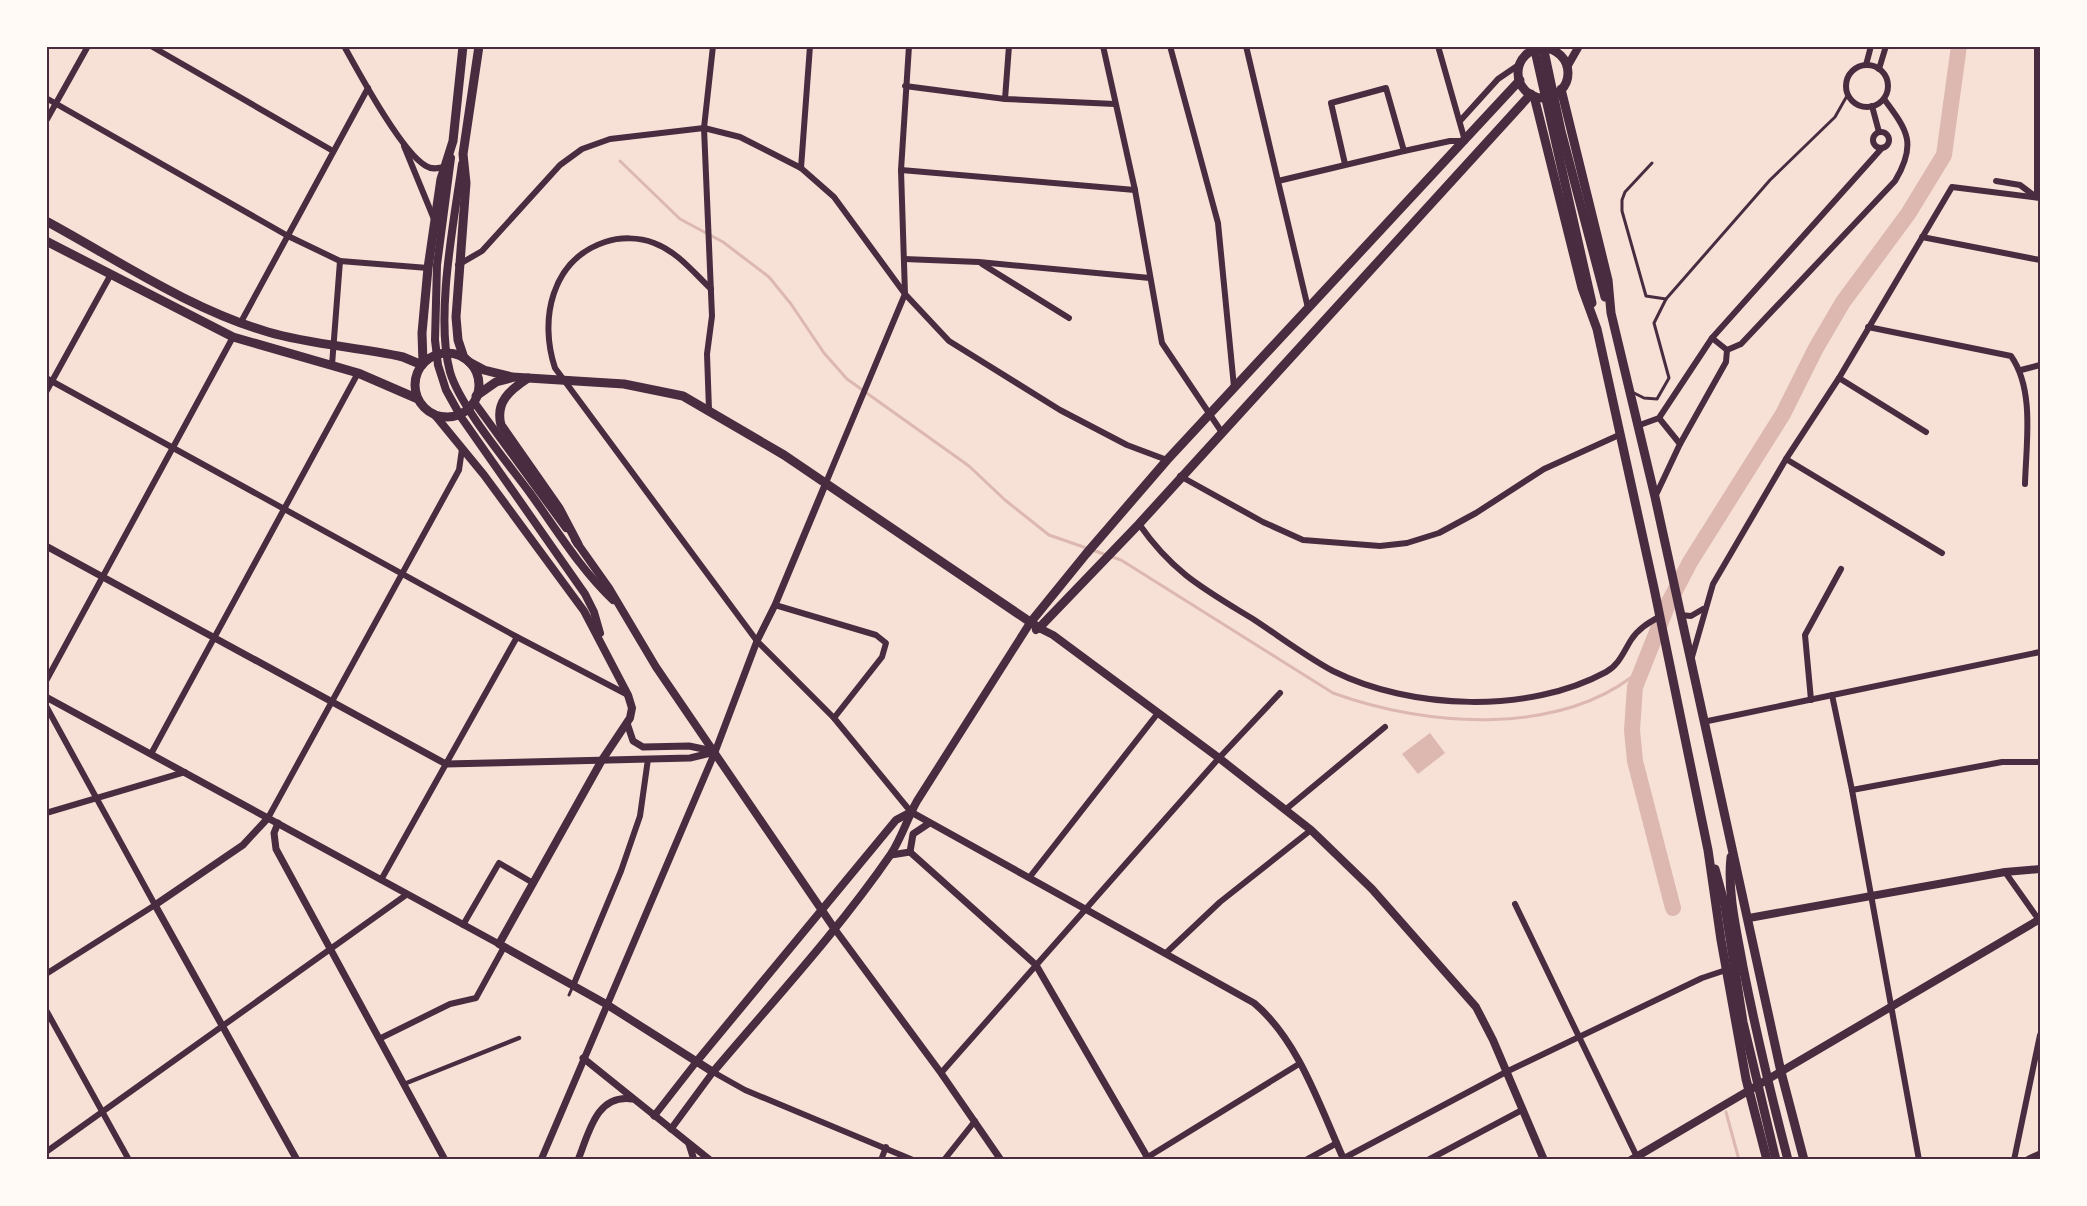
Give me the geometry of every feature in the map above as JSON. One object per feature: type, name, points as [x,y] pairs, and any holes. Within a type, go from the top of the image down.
[{"type":"main road","points":[[463,46],[437,264],[435,340],[438,365],[446,390],[461,417],[585,594],[594,612],[602,643]]},
{"type":"main road","points":[[479,46],[448,264],[445,317],[450,370],[455,386],[488,437],[590,575],[621,608]]},
{"type":"main road","points":[[1035,626],[1086,554],[1167,460],[1520,80],[1521,46]]},
{"type":"main road","points":[[1534,46],[1580,243],[1619,435],[1654,588],[1708,850],[1726,970],[1749,1092],[1767,1160]]},
{"type":"main road","points":[[1567,67],[1579,46]]},
{"type":"main road","points":[[1521,62],[1533,50],[1550,48],[1562,56],[1567,67],[1567,79],[1562,89],[1547,97],[1532,95]]},
{"type":"main road","points":[[1550,48],[1561,131],[1611,313],[1655,497],[1702,722],[1749,918],[1781,1072],[1804,1160]]},
{"type":"main road","points":[[1520,80],[1532,95],[1582,288],[1597,329]]},
{"type":"main road","points":[[1562,89],[1608,280],[1611,313]]},
{"type":"main road","points":[[434,414],[461,446],[584,611],[628,695],[632,708],[627,723],[602,760],[533,883],[501,946],[606,1004],[713,1072],[834,928],[891,855],[906,828],[911,812],[1025,636],[1103,562],[1139,524],[1221,431],[1532,95]]},
{"type":"main road","points":[[453,141],[444,167],[434,219],[422,333],[423,363],[415,379],[418,399],[424,408],[434,414],[454,416],[496,382],[512,377]]},
{"type":"main road","points":[[463,154],[466,183],[458,265],[458,340],[466,360],[477,375],[473,402],[578,544],[621,608],[656,667],[834,928]]},
{"type":"main road","points":[[46,221],[204,308],[269,332],[404,357],[423,363],[439,354],[450,354],[484,370],[512,377],[624,384],[683,396],[784,455],[1035,626],[1053,634],[1311,830],[1372,889],[1476,1007],[1544,1160]]},
{"type":"main road","points":[[46,241],[110,276],[233,337],[358,373],[418,399]]},
{"type":"main road","points":[[1361,253],[1374,264]]},
{"type":"main road","points":[[528,378],[503,398],[499,414],[501,425],[560,508],[578,544]]},
{"type":"main road","points":[[697,1061],[896,820],[911,812]]},
{"type":"main road","points":[[1708,850],[1735,941],[1758,1044],[1788,1160]]},
{"type":"main road","points":[[1732,852],[1730,871],[1743,1022],[1776,1160]]},
{"type":"main road","points":[[1749,918],[1869,895],[2006,872],[2040,869]]},
{"type":"main road","points":[[1635,1158],[2040,919]]},
{"type":"main road","points":[[2029,1160],[2040,1155]]},
{"type":"street","points":[[46,121],[88,46]]},
{"type":"street","points":[[151,46],[333,151]]},
{"type":"street","points":[[344,46],[401,140],[434,219]]},
{"type":"street","points":[[709,410],[707,354],[712,316],[704,128],[713,46]]},
{"type":"street","points":[[801,168],[810,46]]},
{"type":"street","points":[[541,1160],[715,752],[757,641],[775,605],[905,294],[901,170],[909,46]]},
{"type":"street","points":[[1005,99],[1010,46]]},
{"type":"street","points":[[1103,46],[1135,190],[1162,344],[1221,431]]},
{"type":"street","points":[[1170,46],[1218,223],[1234,387]]},
{"type":"street","points":[[1246,46],[1308,308]]},
{"type":"street","points":[[1278,181],[1450,141],[1465,141],[1438,46]]},
{"type":"street","points":[[1866,65],[1879,69],[1887,80],[1887,93],[1884,99],[1872,106],[1860,106],[1848,94],[1846,85],[1850,74],[1866,65],[1871,46]]},
{"type":"street","points":[[1879,69],[1886,46]]},
{"type":"street","points":[[2037,46],[2040,151],[2038,198]]},
{"type":"street","points":[[1460,121],[1498,79],[1521,62]]},
{"type":"street","points":[[905,86],[1005,99],[1115,104]]},
{"type":"street","points":[[241,322],[368,87]]},
{"type":"street","points":[[1345,164],[1332,103],[1386,88],[1404,151]]},
{"type":"street","points":[[46,98],[288,236],[340,261],[428,268]]},
{"type":"street","points":[[1727,350],[1741,344],[1894,181],[1906,162],[1909,140],[1901,122],[1884,99]]},
{"type":"street","points":[[1872,106],[1879,132]]},
{"type":"street","points":[[458,265],[482,251],[560,165],[582,149],[610,139],[704,128],[740,137],[801,168],[834,197],[905,294],[949,341],[1036,397],[1127,445],[1167,460]]},
{"type":"street","points":[[1879,132],[1873,140],[1877,147],[1882,148]]},
{"type":"street","points":[[1637,426],[1659,418],[1712,338],[1889,142],[1890,138],[1886,133],[1879,132]]},
{"type":"street","points":[[401,140],[424,166],[444,167]]},
{"type":"street","points":[[901,170],[1135,190]]},
{"type":"street","points":[[1996,181],[2020,185],[2038,198]]},
{"type":"street","points":[[1690,663],[1713,584],[1786,459],[1839,378],[1952,187],[2038,198]]},
{"type":"street","points":[[1922,237],[2040,260]]},
{"type":"street","points":[[711,289],[674,253],[653,243],[632,238],[611,240],[592,247],[576,257],[555,288],[547,317],[551,356],[563,379],[757,641],[834,718],[911,812],[928,824],[1254,1003],[1277,1026],[1299,1064],[1344,1159],[1506,1072],[1702,978],[1726,970]]},
{"type":"street","points":[[904,260],[979,262],[1150,278]]},
{"type":"street","points":[[332,365],[340,261]]},
{"type":"street","points":[[979,262],[1069,318]]},
{"type":"street","points":[[46,392],[50,379],[110,276]]},
{"type":"street","points":[[1868,327],[2007,355],[2021,370],[2026,418],[2025,484]]},
{"type":"street","points":[[46,681],[233,337]]},
{"type":"street","points":[[1712,338],[1727,350]]},
{"type":"street","points":[[1655,497],[1680,444],[1726,362],[1727,350]]},
{"type":"street","points":[[2021,370],[2040,365]]},
{"type":"street","points":[[151,754],[358,373]]},
{"type":"street","points":[[1839,378],[1926,432]]},
{"type":"street","points":[[50,379],[517,637],[628,695]]},
{"type":"street","points":[[1659,418],[1680,444]]},
{"type":"street","points":[[1180,477],[1263,522],[1303,540],[1380,546],[1407,543],[1438,533],[1476,513],[1544,470],[1619,435]]},
{"type":"street","points":[[46,974],[155,905],[243,845],[268,818],[460,466],[461,446]]},
{"type":"street","points":[[1786,459],[1942,553]]},
{"type":"street","points":[[1139,524],[1160,554],[1183,575],[1334,671],[1376,687],[1424,700],[1474,702],[1523,698],[1563,688],[1608,671],[1619,661],[1632,638],[1645,625],[1659,617]]},
{"type":"street","points":[[46,546],[446,764],[690,758],[715,752]]},
{"type":"street","points":[[1810,700],[1806,635],[1841,569]]},
{"type":"street","points":[[775,605],[876,635],[886,643],[882,657],[834,718]]},
{"type":"street","points":[[1678,612],[1690,616],[1704,609]]},
{"type":"street","points":[[381,880],[517,637]]},
{"type":"street","points":[[1702,722],[2040,652]]},
{"type":"street","points":[[941,1073],[1219,758],[1280,693]]},
{"type":"street","points":[[1832,695],[1852,790],[1918,1160]]},
{"type":"street","points":[[46,697],[501,946],[477,998],[450,1004],[381,1038]]},
{"type":"street","points":[[46,706],[221,1027],[297,1160]]},
{"type":"street","points":[[1029,878],[1158,713]]},
{"type":"street","points":[[627,723],[633,741],[643,747],[689,746],[715,752]]},
{"type":"street","points":[[1285,810],[1385,727]]},
{"type":"street","points":[[573,986],[621,871],[640,816],[648,759]]},
{"type":"street","points":[[1852,790],[2002,762],[2040,762]]},
{"type":"street","points":[[46,813],[185,772]]},
{"type":"street","points":[[278,823],[274,833],[276,849],[416,1102],[445,1160]]},
{"type":"street","points":[[910,852],[913,834],[928,824]]},
{"type":"street","points":[[1166,953],[1213,908],[1311,830]]},
{"type":"street","points":[[891,855],[910,852]]},
{"type":"street","points":[[910,852],[1036,965],[1146,1159],[1299,1064]]},
{"type":"street","points":[[463,925],[499,863],[533,883]]},
{"type":"street","points":[[2006,872],[2040,919]]},
{"type":"street","points":[[46,1152],[406,894]]},
{"type":"street","points":[[1515,904],[1635,1158]]},
{"type":"street","points":[[834,928],[941,1073],[1001,1160]]},
{"type":"street","points":[[46,1010],[129,1160]]},
{"type":"street","points":[[2014,1160],[2040,1035]]},
{"type":"street","points":[[408,1088],[519,1038]]},
{"type":"street","points":[[583,1058],[710,1160]]},
{"type":"street","points":[[654,1116],[697,1061]]},
{"type":"street","points":[[671,1129],[713,1072],[745,1090],[913,1160]]},
{"type":"street","points":[[578,1160],[600,1108],[614,1099],[632,1099]]},
{"type":"street","points":[[1428,1160],[1522,1110]]},
{"type":"street","points":[[944,1160],[975,1121]]},
{"type":"street","points":[[1306,1160],[1337,1143]]},
{"type":"street","points":[[689,1144],[694,1160]]},
{"type":"street","points":[[881,1160],[886,1147]]},
{"type":"lane","points":[[1629,389],[1644,398],[1657,399],[1669,378],[1654,323],[1666,299],[1770,180],[1835,117],[1848,94]]},
{"type":"lane","points":[[1652,163],[1626,192],[1622,211],[1646,296],[1666,299]]},
{"type":"lane","points":[[569,995],[573,986]]},
{"type":"shaded area","points":[[1430,733],[1445,753],[1418,774],[1402,754]]},
{"type":"waterway","points":[[1673,908],[1635,761],[1632,730],[1635,687],[1668,604],[1690,562],[1783,414],[1816,348],[1843,302],[1908,214],[1944,155],[1959,46]]},
{"type":"waterway","points":[[620,161],[680,219],[723,242],[769,277],[791,304],[824,353],[847,379],[969,466],[1005,500],[1049,535],[1121,560],[1333,693],[1370,705],[1409,713],[1493,720],[1534,716],[1574,706],[1611,691],[1643,668]]},
{"type":"waterway","points":[[1726,1112],[1739,1160]]}]
